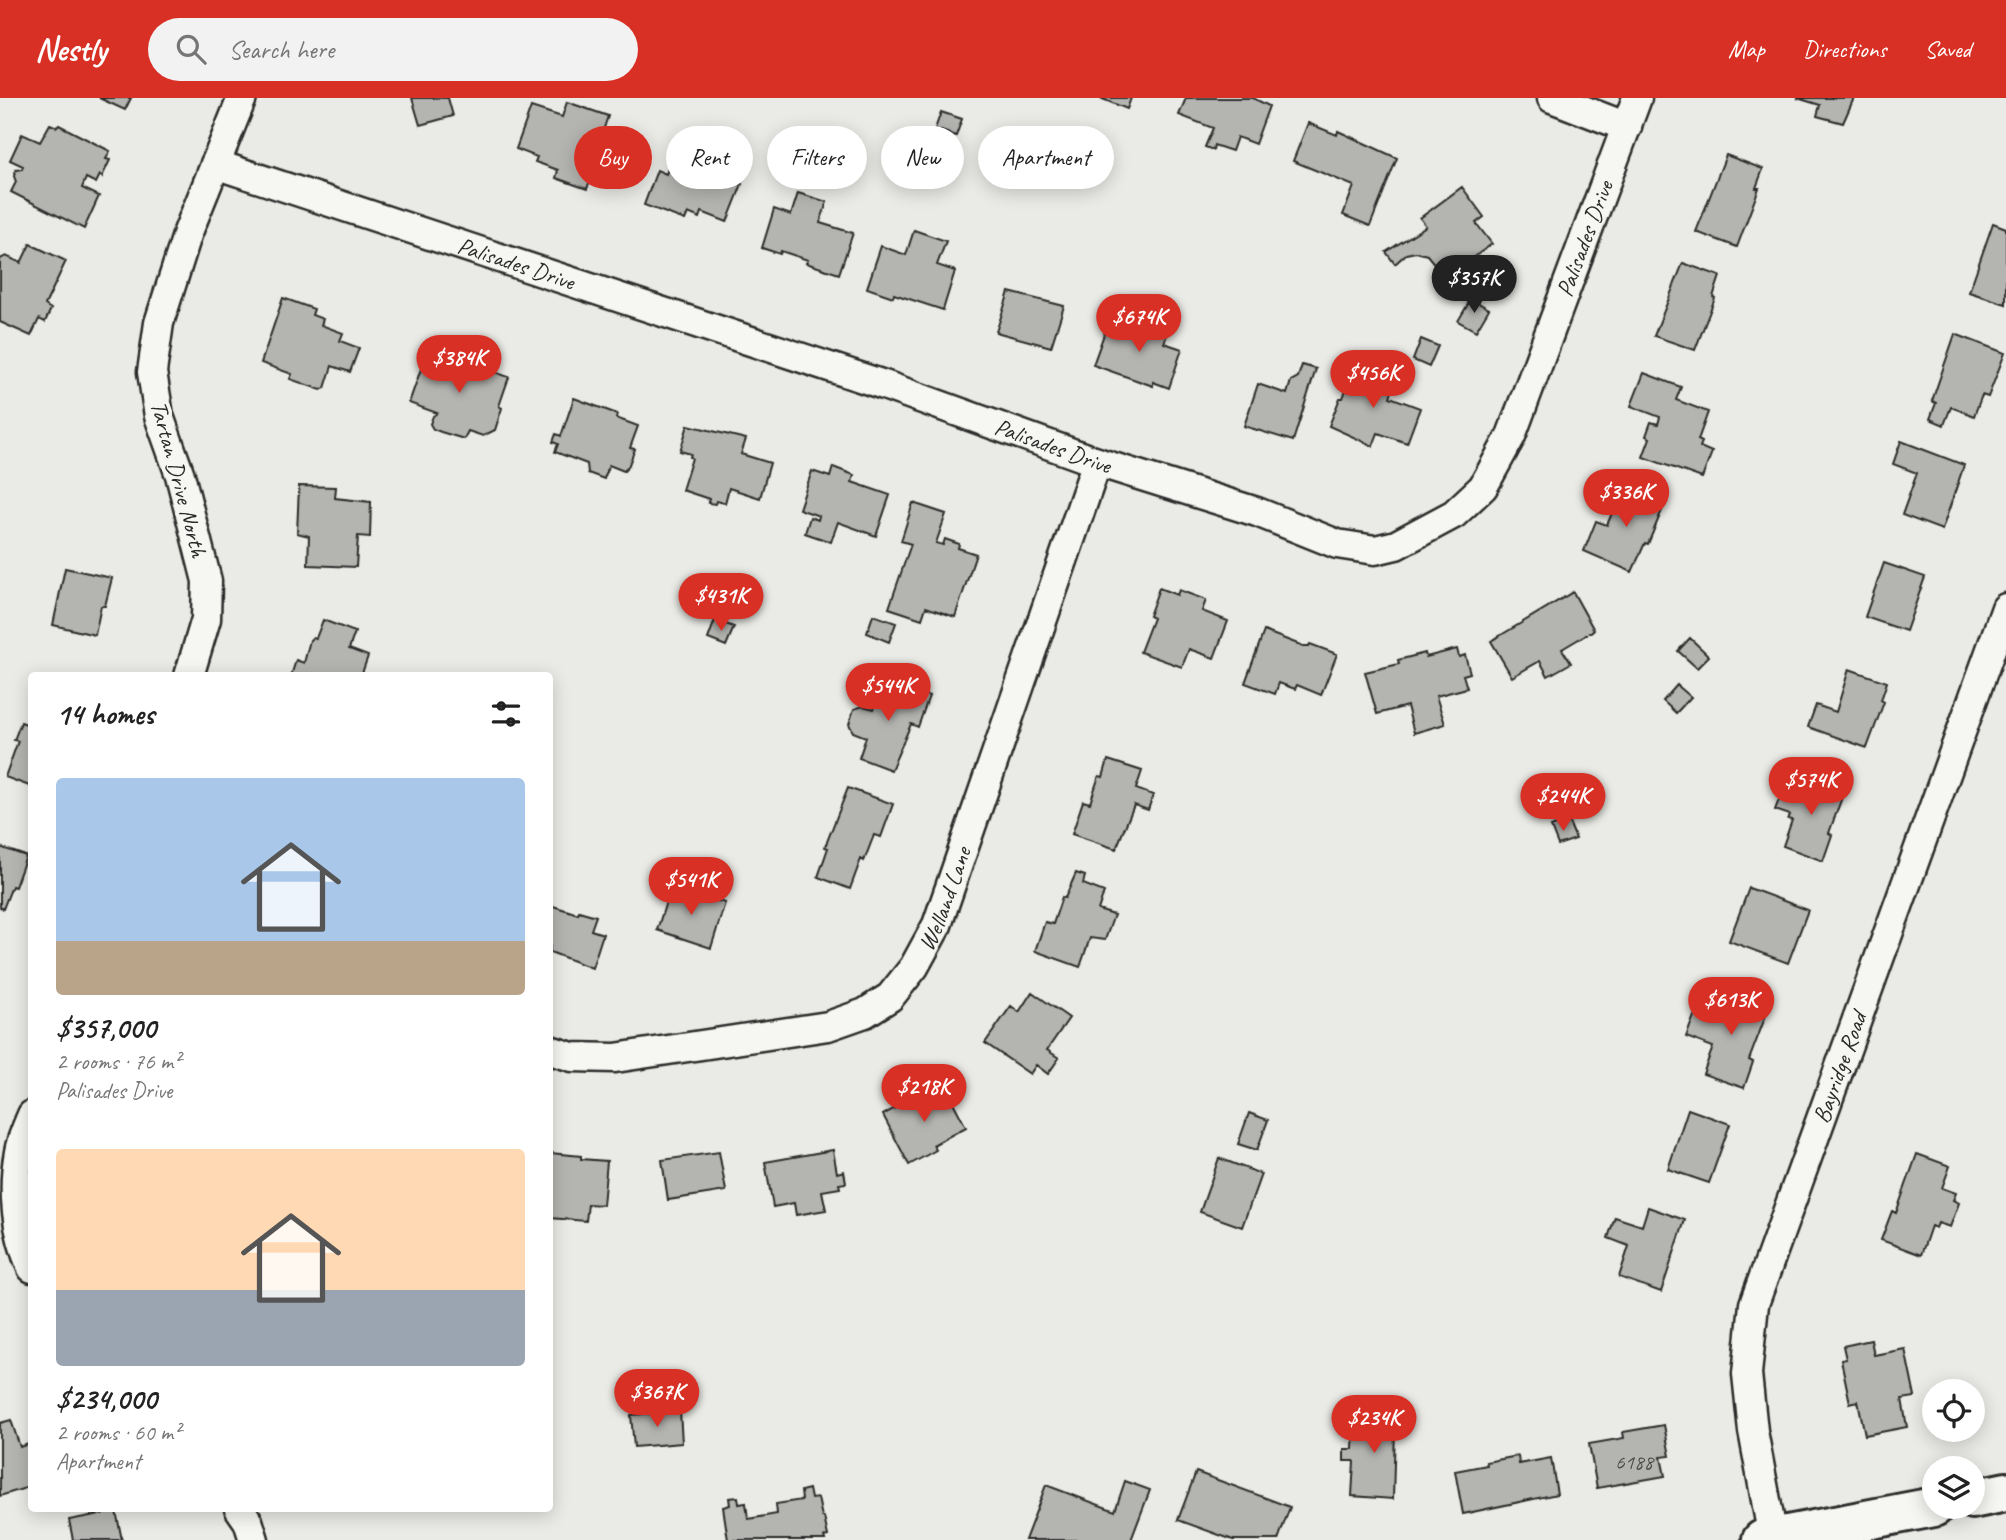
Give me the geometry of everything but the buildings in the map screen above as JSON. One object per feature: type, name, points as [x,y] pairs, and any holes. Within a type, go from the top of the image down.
[{"type":"street","name":"Tartan Drive North","points":[[190,672],[206,619],[207,581],[180,475],[159,416],[152,372],[159,323],[188,232],[242,98]]},
{"type":"street","points":[[1552,98],[1627,127]]},
{"type":"street","name":"Palisades Drive","points":[[215,164],[884,385],[1097,462],[1257,512],[1337,544],[1375,550],[1396,545],[1454,514],[1483,487],[1511,436],[1637,98]]},
{"type":"street","name":"Welland Lane","points":[[553,1051],[572,1057],[615,1058],[815,1028],[865,1013],[890,997],[914,967],[936,925],[1097,462]]},
{"type":"street","name":"Bayridge Road","points":[[1767,1539],[1747,1374],[1754,1304],[2006,607]]},
{"type":"street","points":[[28,1125],[19,1149],[15,1186],[23,1249],[28,1260]]},
{"type":"street","points":[[1985,1496],[2006,1492]]},
{"type":"street","points":[[1767,1539],[1922,1509]]},
{"type":"street","points":[[242,1512],[248,1521],[254,1540]]}]
